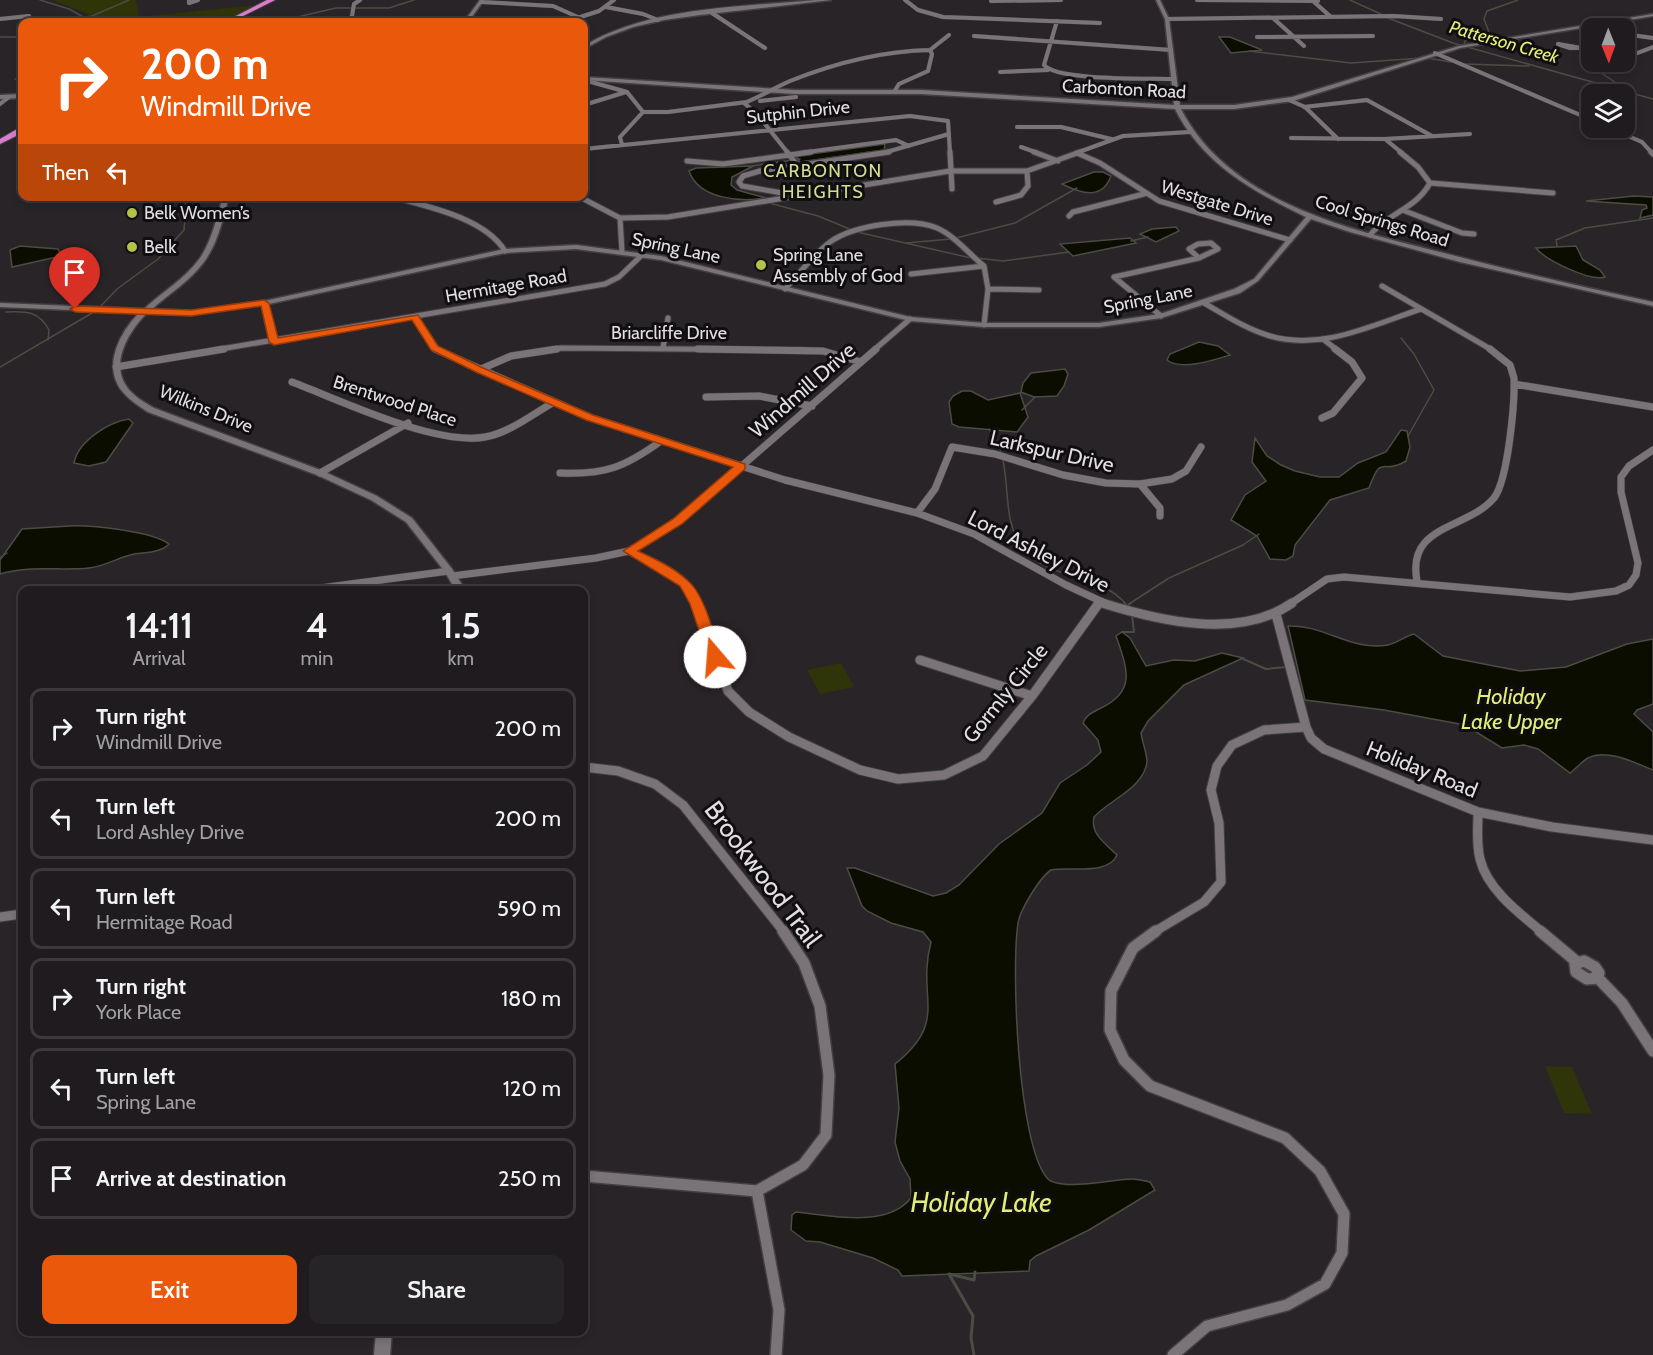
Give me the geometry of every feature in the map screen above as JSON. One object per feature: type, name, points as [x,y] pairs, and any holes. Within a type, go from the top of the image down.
[{"type":"highway","points":[[235,18],[272,0]]},
{"type":"highway","points":[[243,18],[280,0]]},
{"type":"highway","points":[[0,136],[18,127]]},
{"type":"highway","points":[[0,142],[18,132]]},
{"type":"street","points":[[189,0],[189,3],[198,0]]},
{"type":"street","points":[[350,18],[353,14],[354,4],[360,0]]},
{"type":"street","points":[[550,0],[553,6]]},
{"type":"street","points":[[469,18],[482,1],[553,6],[580,18],[606,7],[614,0]]},
{"type":"street","points":[[588,46],[607,34],[658,20],[829,0]]},
{"type":"street","points":[[905,0],[918,10],[943,16],[1100,23]]},
{"type":"street","points":[[992,1],[1061,0]]},
{"type":"street","name":"Cool Springs Road","points":[[1158,0],[1167,19],[1177,107],[1190,132],[1209,153],[1240,178],[1310,216],[1370,235],[1473,263],[1653,304]]},
{"type":"street","points":[[1197,0],[1318,1]]},
{"type":"street","points":[[1313,1],[1331,17]]},
{"type":"street","points":[[606,7],[643,14],[658,20]]},
{"type":"street","points":[[711,13],[765,48]]},
{"type":"street","name":"Carbonton Road","points":[[1635,18],[1653,15]]},
{"type":"street","points":[[0,19],[29,16]]},
{"type":"street","points":[[1167,19],[1331,17],[1441,19]]},
{"type":"street","points":[[1274,18],[1304,46]]},
{"type":"street","points":[[1048,70],[1044,65],[1057,21]]},
{"type":"street","name":"Carbonton Road","points":[[588,79],[774,91],[894,92],[1177,107],[1234,107],[1289,100],[1435,53],[1581,28]]},
{"type":"street","points":[[744,103],[790,82],[873,54],[889,51],[930,50],[949,35]]},
{"type":"street","points":[[1635,35],[1653,38]]},
{"type":"street","points":[[974,36],[1171,50]]},
{"type":"street","points":[[1257,37],[1372,36]]},
{"type":"street","points":[[1635,37],[1640,36]]},
{"type":"street","points":[[1566,43],[1584,48],[1571,48],[1558,44],[1566,43]]},
{"type":"street","points":[[1635,54],[1653,47]]},
{"type":"street","points":[[894,92],[899,84],[927,71],[932,54],[930,50]]},
{"type":"street","points":[[1435,53],[1581,115]]},
{"type":"street","points":[[1106,68],[1108,77]]},
{"type":"street","points":[[1000,72],[1048,70],[1066,75],[1174,79]]},
{"type":"street","points":[[588,80],[627,92],[643,112],[661,113],[796,97]]},
{"type":"street","points":[[588,104],[627,92]]},
{"type":"street","points":[[0,96],[18,96]]},
{"type":"street","points":[[0,104],[9,96]]},
{"type":"street","points":[[1289,100],[1304,107],[1338,139]]},
{"type":"street","points":[[1304,107],[1367,100],[1433,136]]},
{"type":"street","points":[[744,103],[798,166]]},
{"type":"street","points":[[622,145],[620,137],[643,112]]},
{"type":"street","name":"Sutphin Drive","points":[[588,149],[910,116],[948,122],[949,134]]},
{"type":"street","points":[[1077,129],[1081,124]]},
{"type":"street","points":[[1017,127],[1077,129],[1112,139]]},
{"type":"street","points":[[588,201],[620,218],[668,217],[950,171],[1027,171],[1112,139],[1151,133],[1190,132]]},
{"type":"street","points":[[802,195],[754,190],[742,186],[739,182],[743,176],[760,171],[885,153],[949,134],[952,189]]},
{"type":"street","points":[[1291,138],[1385,139],[1470,134]]},
{"type":"street","points":[[1633,138],[1642,142],[1653,154]]},
{"type":"street","points":[[1385,139],[1418,167],[1430,183],[1554,193]]},
{"type":"street","points":[[687,161],[723,164],[788,154],[845,149],[896,140],[909,146]]},
{"type":"street","points":[[1021,147],[1058,161]]},
{"type":"street","name":"Westgate Drive","points":[[1077,153],[1103,163],[1144,194],[1290,240]]},
{"type":"street","points":[[996,202],[1021,195],[1028,186],[1027,171]]},
{"type":"street","points":[[1370,235],[1376,225],[1420,202],[1430,183]]},
{"type":"street","points":[[1069,216],[1073,212],[1144,194]]},
{"type":"street","points":[[116,367],[119,346],[129,329],[204,256],[216,233],[225,201]]},
{"type":"street","points":[[407,201],[457,215],[499,241],[505,251]]},
{"type":"street","points":[[1405,211],[1407,214],[1446,225],[1458,232],[1474,234]]},
{"type":"street","name":"Spring Lane","points":[[2,306],[191,313],[264,303],[505,251],[576,247],[642,255],[910,319],[984,325],[1099,325],[1161,316],[1237,291],[1256,280],[1310,216]]},
{"type":"street","points":[[620,218],[622,252]]},
{"type":"street","points":[[785,289],[829,243],[842,236],[898,222],[915,222],[939,229],[984,266],[988,289],[984,325]]},
{"type":"street","points":[[1161,316],[1114,277],[1199,258],[1215,253],[1218,248],[1204,243],[1190,247],[1199,258]]},
{"type":"street","name":"Hermitage Road","points":[[116,367],[605,284],[619,277],[642,255]]},
{"type":"street","points":[[911,274],[984,266]]},
{"type":"street","points":[[1382,286],[1500,356],[1510,364],[1514,384],[1504,472],[1494,498],[1480,509],[1437,532],[1423,546],[1414,559],[1417,581]]},
{"type":"street","points":[[988,289],[1039,290]]},
{"type":"street","points":[[264,303],[274,342]]},
{"type":"street","points":[[1204,303],[1271,337],[1298,341],[1357,332],[1421,309]]},
{"type":"street","name":"Lord Ashley Drive","points":[[415,317],[434,348],[479,370],[590,417],[785,480],[917,513],[974,534],[1100,602],[1166,620],[1197,623],[1247,621],[1276,614],[1327,579],[1344,577],[1417,581],[1570,597],[1596,597],[1623,591],[1638,579],[1641,560],[1619,489],[1623,473],[1653,450]]},
{"type":"street","points":[[663,348],[668,318]]},
{"type":"street","name":"Windmill Drive","points":[[340,586],[585,560],[629,551],[678,521],[910,319]]},
{"type":"street","points":[[1322,418],[1333,414],[1362,378],[1352,362],[1323,339]]},
{"type":"street","name":"Briarcliffe Drive","points":[[479,370],[511,356],[536,350],[663,348],[824,351],[861,362]]},
{"type":"street","name":"Wilkins Drive","points":[[116,367],[120,384],[128,395],[151,410],[320,473],[374,498],[409,520],[451,573],[458,586]]},
{"type":"street","name":"Brentwood Place","points":[[292,382],[408,423],[464,439],[484,438],[554,402]]},
{"type":"street","points":[[1514,384],[1653,407]]},
{"type":"street","points":[[706,397],[745,393],[777,397],[812,406]]},
{"type":"street","points":[[320,473],[408,423]]},
{"type":"street","points":[[560,473],[606,472],[625,467],[661,441]]},
{"type":"street","name":"Larkspur Drive","points":[[917,513],[935,489],[952,447],[995,454],[1063,475],[1106,483],[1140,484],[1172,479],[1186,471],[1201,447]]},
{"type":"street","points":[[1140,484],[1160,508],[1161,516]]},
{"type":"street","name":"Gormly Circle","points":[[629,551],[664,569],[685,584],[696,604],[728,691],[749,712],[789,737],[860,770],[898,779],[944,775],[983,756],[1032,696],[1100,602]]},
{"type":"street","name":"Holiday Road","points":[[1276,614],[1306,727],[1311,738],[1324,750],[1478,812],[1552,827],[1653,840]]},
{"type":"street","points":[[920,660],[1032,696]]},
{"type":"street","points":[[1173,1355],[1207,1326],[1287,1305],[1325,1284],[1342,1253],[1344,1214],[1320,1171],[1285,1138],[1150,1086],[1124,1060],[1110,1030],[1111,991],[1133,948],[1168,922],[1204,902],[1221,882],[1219,823],[1211,790],[1217,766],[1232,745],[1264,730],[1306,727]]},
{"type":"street","name":"Brookwood Trail","points":[[588,768],[638,776],[654,784],[683,805],[781,927],[804,963],[820,1006],[828,1064],[826,1136],[803,1165],[757,1191]]},
{"type":"street","points":[[1478,812],[1479,853],[1484,871],[1500,892],[1577,962],[1588,962],[1595,967],[1599,973],[1598,978],[1613,991],[1631,1013],[1653,1051]]},
{"type":"street","points":[[0,917],[18,915]]},
{"type":"street","points":[[588,1176],[757,1191],[779,1310],[776,1355]]},
{"type":"street","points":[[382,1355],[384,1336]]},
{"type":"green space","points":[[53,0],[136,0],[139,17],[269,4],[240,18],[86,18],[88,14]]},
{"type":"green space","points":[[841,663],[854,687],[820,694],[807,670]]},
{"type":"green space","points":[[1545,1066],[1572,1067],[1592,1114],[1564,1113]]},
{"type":"water","points":[[1219,37],[1230,37],[1262,50],[1231,53]]},
{"type":"water","points":[[885,144],[884,150],[800,162],[796,156]]},
{"type":"water","points":[[753,166],[732,177],[731,185],[737,190],[766,198],[745,200],[722,197],[702,188],[694,181],[689,171],[696,168]]},
{"type":"water","points":[[1094,172],[1103,172],[1111,176],[1107,184],[1097,192],[1084,192],[1062,184]]},
{"type":"water","points":[[1634,196],[1653,197],[1653,215],[1640,218],[1642,210],[1647,208],[1646,205],[1586,201]]},
{"type":"water","points":[[1176,227],[1179,231],[1156,242],[1140,234],[1152,229]]},
{"type":"water","points":[[1130,238],[1136,243],[1073,256],[1060,244]]},
{"type":"water","points":[[20,246],[58,249],[61,256],[12,267],[10,250]]},
{"type":"water","points":[[1576,246],[1583,260],[1600,270],[1605,277],[1598,278],[1569,269],[1536,248]]},
{"type":"water","points":[[1199,342],[1218,346],[1230,355],[1189,365],[1180,365],[1167,360],[1170,354]]},
{"type":"water","points":[[1065,369],[1068,374],[1057,396],[1034,397],[1021,392],[1023,383],[1031,373]]},
{"type":"water","points":[[962,391],[971,391],[988,400],[1020,393],[1028,417],[1017,432],[959,427],[952,424],[949,402],[953,396]]},
{"type":"water","points":[[129,419],[133,423],[106,462],[89,466],[74,463],[81,447],[88,440],[104,428]]},
{"type":"water","points":[[1401,430],[1407,431],[1410,447],[1406,461],[1380,468],[1369,488],[1330,500],[1295,545],[1293,556],[1286,560],[1270,559],[1257,536],[1231,520],[1245,495],[1266,481],[1252,462],[1255,438],[1267,456],[1281,465],[1320,477],[1339,477],[1358,463],[1386,452]]},
{"type":"water","points":[[69,526],[136,532],[161,539],[169,544],[157,551],[128,555],[95,567],[22,570],[0,574],[0,560],[22,529]]},
{"type":"water","name":"Holiday Lake Upper","points":[[1288,626],[1313,629],[1350,642],[1375,646],[1392,644],[1414,634],[1443,656],[1520,671],[1566,667],[1627,644],[1653,639],[1653,704],[1637,710],[1634,714],[1653,732],[1653,770],[1621,758],[1596,755],[1583,761],[1570,773],[1538,749],[1524,745],[1502,748],[1465,725],[1384,710],[1305,700]]},
{"type":"water","name":"Holiday Lake","points":[[1122,632],[1130,638],[1146,666],[1174,660],[1195,661],[1222,653],[1243,658],[1184,685],[1148,721],[1141,733],[1147,762],[1140,779],[1094,817],[1094,829],[1097,834],[1117,855],[1112,862],[1097,868],[1051,870],[1041,879],[1031,894],[1018,923],[1016,1015],[1023,1095],[1029,1130],[1037,1159],[1047,1178],[1063,1184],[1136,1179],[1150,1182],[1155,1190],[1089,1230],[1036,1256],[1030,1261],[1029,1271],[902,1276],[898,1270],[873,1258],[820,1242],[806,1241],[791,1230],[792,1215],[796,1212],[841,1217],[873,1217],[900,1208],[911,1198],[910,1179],[900,1161],[895,1142],[899,1108],[895,1064],[912,1048],[922,1034],[927,1021],[927,962],[931,942],[923,932],[891,923],[867,911],[862,906],[847,868],[855,868],[933,896],[946,893],[959,885],[999,844],[1042,813],[1060,783],[1087,765],[1101,752],[1098,740],[1083,723],[1090,714],[1120,694],[1124,686],[1126,668],[1116,636]]},
{"type":"waterway","points":[[40,0],[69,9],[85,18]]},
{"type":"waterway","points":[[87,18],[129,0]]},
{"type":"waterway","points":[[293,18],[336,8],[389,8],[414,0]]},
{"type":"waterway","name":"Patterson Creek","points":[[1350,0],[1383,15]]},
{"type":"waterway","points":[[1464,45],[1465,41],[1489,32],[1484,19],[1487,11],[1518,0]]},
{"type":"waterway","name":"Patterson Creek","points":[[1388,18],[1453,43],[1653,99]]},
{"type":"waterway","points":[[0,37],[18,37]]},
{"type":"waterway","points":[[1249,51],[1351,63],[1422,58]]},
{"type":"waterway","points":[[1427,58],[1451,62]]},
{"type":"waterway","points":[[1466,64],[1529,66]]},
{"type":"waterway","points":[[1600,72],[1618,84]]},
{"type":"waterway","points":[[752,166],[800,159]]},
{"type":"waterway","points":[[956,238],[1015,223],[1077,188]]},
{"type":"waterway","points":[[100,307],[117,289],[158,259],[184,230],[186,201]]},
{"type":"waterway","points":[[769,203],[818,216],[852,230]]},
{"type":"waterway","points":[[1557,246],[1556,240],[1585,228],[1653,218]]},
{"type":"waterway","points":[[857,232],[971,258]]},
{"type":"waterway","points":[[1131,241],[1148,237]]},
{"type":"waterway","points":[[906,243],[951,239]]},
{"type":"waterway","points":[[977,258],[1003,261],[1069,252]]},
{"type":"waterway","points":[[6,312],[26,312],[41,319],[49,330],[48,339]]},
{"type":"waterway","points":[[48,339],[92,313]]},
{"type":"waterway","points":[[1401,338],[1414,354],[1434,390],[1408,436]]},
{"type":"waterway","points":[[0,367],[48,339]]},
{"type":"waterway","points":[[1022,410],[1035,397]]},
{"type":"waterway","points":[[989,429],[1002,458],[1010,519],[1022,547],[1045,566],[1102,586],[1126,604]]},
{"type":"waterway","points":[[1129,604],[1169,578],[1243,545],[1259,534]]},
{"type":"waterway","points":[[0,558],[7,553]]},
{"type":"waterway","points":[[1124,603],[1128,607]]},
{"type":"waterway","points":[[1122,632],[1134,632],[1132,615]]},
{"type":"waterway","points":[[1241,658],[1266,669],[1286,667]]},
{"type":"waterway","points":[[974,1355],[971,1338],[973,1316],[949,1274],[974,1280],[975,1272]]},
{"type":"place","name":"Belk Women’s","points":[[132,213]]},
{"type":"place","name":"Belk","points":[[132,247]]},
{"type":"place","name":"Spring Lane Assembly of God","points":[[761,265]]},
{"type":"district","name":"CARBONTON HEIGHTS","points":[[823,181]]},
{"type":"route","points":[[75,309],[191,313],[264,303],[274,342],[415,317],[434,348],[479,370],[590,417],[741,466],[678,521],[629,551],[664,569],[685,584],[696,604],[715,657]]}]
